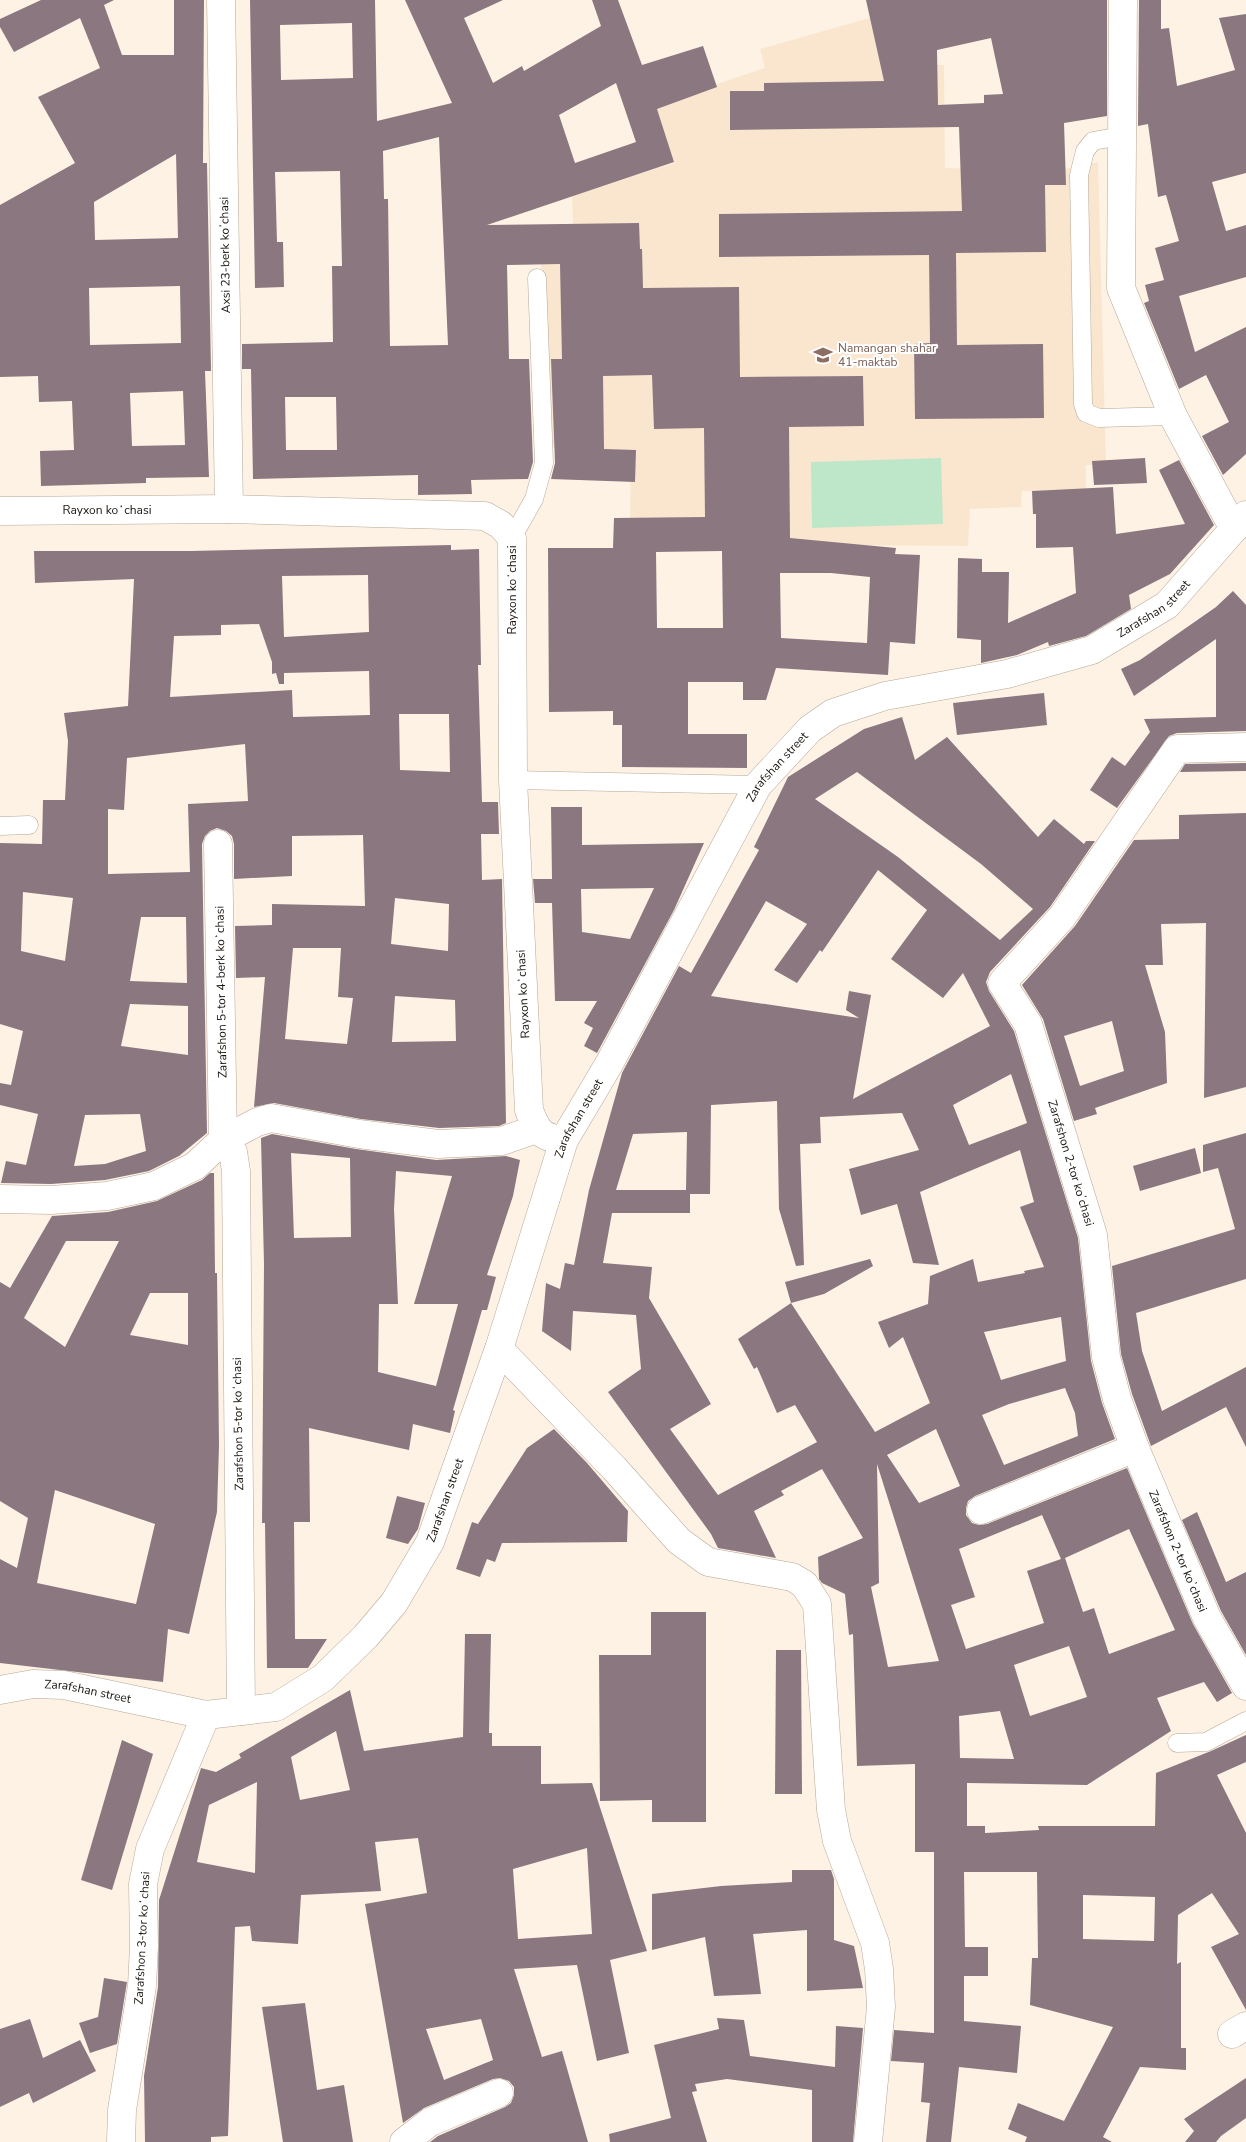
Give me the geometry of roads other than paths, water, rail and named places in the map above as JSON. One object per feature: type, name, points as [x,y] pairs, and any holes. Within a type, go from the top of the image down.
[{"type":"street","name":"Аxsi 23-berk koʼchasi","points":[[222,0],[229,509]]},
{"type":"street","points":[[1123,0],[1121,288],[1173,416],[1240,522]]},
{"type":"street","name":"Rayxon koʻchasi","points":[[0,511],[229,509],[485,516],[501,525],[512,538],[513,780],[528,1110],[536,1129]]},
{"type":"street","name":"Zarafshan street","points":[[0,1690],[33,1684],[64,1684],[206,1715],[276,1707],[323,1678],[366,1636],[394,1603],[430,1542],[499,1349],[564,1140],[609,1064],[758,785],[810,728],[833,713],[885,696],[1007,674],[1092,650],[1167,604],[1240,522]]},
{"type":"street","name":"Zarafshon 2-tor koʼchasi","points":[[1246,747],[1177,749],[1062,917],[1002,983],[1028,1024],[1093,1235],[1106,1357],[1117,1399],[1135,1448],[1206,1618],[1246,1686]]},
{"type":"street","name":"Zarafshon 5-tor 4-berk koʻchasi","points":[[218,844],[223,1140]]},
{"type":"street","points":[[1,1202],[107,1196],[154,1186],[195,1166],[223,1140],[256,1122],[271,1118],[359,1134],[438,1144],[502,1142],[536,1129],[550,1139],[564,1140]]},
{"type":"street","name":"Zarafshon 5-tor koʻchasi","points":[[223,1140],[233,1152],[236,1172],[241,1711]]},
{"type":"street","points":[[499,1349],[614,1468],[679,1541],[708,1562],[792,1577],[804,1584],[817,1604],[831,1810],[837,1841],[875,1943],[879,1969],[881,2007],[868,2142]]},
{"type":"street","points":[[981,1510],[1135,1448]]},
{"type":"street","name":"Zarafshon 3-tor koʻchasi","points":[[121,2142],[122,2110],[142,1986],[143,1884],[150,1849],[206,1715]]},
{"type":"street","points":[[404,2142],[430,2122],[499,2093]]},
{"type":"lane","points":[[1121,136],[1094,141],[1085,152],[1079,175],[1083,404],[1086,412],[1099,418],[1173,416]]},
{"type":"lane","points":[[512,538],[534,499],[544,463],[537,278]]},
{"type":"lane","points":[[513,780],[758,785]]},
{"type":"lane","points":[[0,826],[29,825]]},
{"type":"lane","points":[[1177,1743],[1206,1742],[1246,1721]]},
{"type":"place","name":"Namangan shahar 41-maktab","points":[[823,355]]}]
